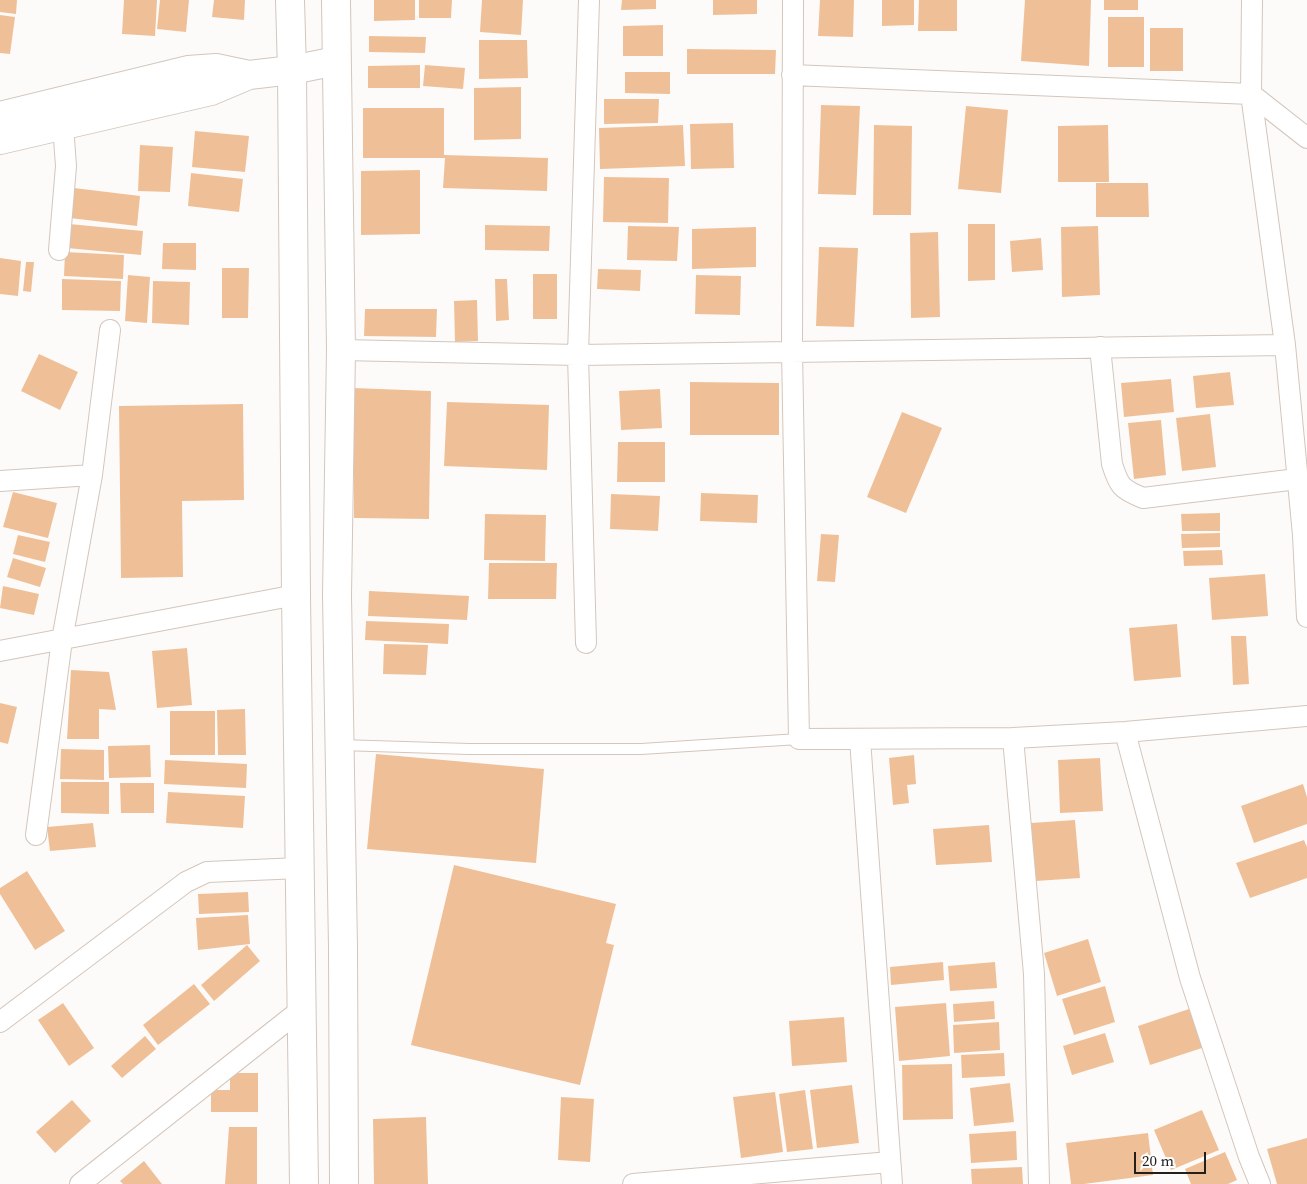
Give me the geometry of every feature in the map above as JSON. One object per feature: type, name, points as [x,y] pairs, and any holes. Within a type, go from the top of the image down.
[{"type":"main road","points":[[290,0],[304,1184]]},
{"type":"main road","points":[[336,0],[341,350],[337,595],[338,744],[343,948],[344,1184]]},
{"type":"main road","points":[[0,140],[211,91],[248,75],[292,70],[336,60]]},
{"type":"main road","points":[[0,116],[188,70],[216,68],[248,75]]},
{"type":"street","points":[[586,643],[578,355],[589,0]]},
{"type":"street","points":[[793,0],[792,351],[798,739],[1012,738],[1125,732],[1307,716]]},
{"type":"street","points":[[1252,0],[1251,94],[1285,345],[1305,534],[1307,617]]},
{"type":"street","points":[[792,76],[1251,94],[1307,138]]},
{"type":"street","points":[[59,250],[66,166],[63,125]]},
{"type":"street","points":[[36,835],[62,640],[92,475],[110,330]]},
{"type":"street","points":[[341,350],[578,355],[1285,345]]},
{"type":"street","points":[[1100,347],[1112,464],[1117,480],[1127,492],[1142,498],[1298,479]]},
{"type":"street","points":[[0,481],[92,475]]},
{"type":"street","points":[[0,651],[296,595]]},
{"type":"street","points":[[1125,732],[1190,978],[1249,1157],[1260,1184]]},
{"type":"street","points":[[1012,738],[1034,974],[1039,1184]]},
{"type":"street","points":[[860,739],[892,1184]]},
{"type":"street","points":[[0,1022],[186,882],[207,872],[300,868]]},
{"type":"street","points":[[80,1184],[303,1008]]},
{"type":"street","points":[[633,1184],[890,1162]]},
{"type":"lane","points":[[338,744],[469,749],[631,749],[798,739]]},
{"type":"building","points":[[0,0],[17,0],[16,14],[0,12]]},
{"type":"building","points":[[124,0],[157,0],[155,36],[122,34]]},
{"type":"building","points":[[160,0],[189,0],[186,32],[157,29]]},
{"type":"building","points":[[214,0],[245,0],[244,20],[212,17]]},
{"type":"building","points":[[374,0],[415,0],[415,20],[374,21]]},
{"type":"building","points":[[419,0],[452,0],[451,18],[419,18]]},
{"type":"building","points":[[482,0],[523,0],[521,35],[480,32]]},
{"type":"building","points":[[622,0],[656,0],[656,9],[621,10]]},
{"type":"building","points":[[713,0],[757,0],[757,14],[713,15]]},
{"type":"building","points":[[820,0],[854,0],[853,37],[818,36]]},
{"type":"building","points":[[882,0],[914,0],[914,25],[882,26]]},
{"type":"building","points":[[919,0],[957,0],[957,31],[918,31]]},
{"type":"building","points":[[1025,0],[1091,0],[1089,66],[1021,61]]},
{"type":"building","points":[[1104,0],[1138,0],[1138,10],[1104,10]]},
{"type":"building","points":[[0,15],[15,17],[10,54],[0,53]]},
{"type":"building","points":[[1108,17],[1144,17],[1144,67],[1108,67]]},
{"type":"building","points":[[663,25],[663,56],[623,56],[623,26]]},
{"type":"building","points":[[1150,28],[1183,28],[1183,71],[1150,71]]},
{"type":"building","points":[[369,36],[426,37],[425,53],[369,52]]},
{"type":"building","points":[[479,40],[527,40],[528,78],[479,79]]},
{"type":"building","points":[[687,49],[776,50],[775,74],[687,74]]},
{"type":"building","points":[[420,65],[420,88],[368,88],[368,66]]},
{"type":"building","points":[[425,65],[465,68],[463,89],[423,86]]},
{"type":"building","points":[[625,72],[670,72],[670,94],[625,93]]},
{"type":"building","points":[[521,87],[521,139],[474,140],[474,88]]},
{"type":"building","points":[[604,99],[659,99],[658,123],[604,124]]},
{"type":"building","points":[[821,105],[860,106],[856,195],[818,194]]},
{"type":"building","points":[[966,106],[1008,110],[1001,193],[958,189]]},
{"type":"building","points":[[363,108],[444,108],[444,155],[548,158],[547,191],[443,188],[445,158],[363,158]]},
{"type":"building","points":[[733,123],[734,168],[691,169],[690,124]]},
{"type":"building","points":[[683,125],[685,166],[600,169],[599,128]]},
{"type":"building","points":[[874,125],[912,126],[911,215],[873,215]]},
{"type":"building","points":[[1108,125],[1109,182],[1058,182],[1058,126]]},
{"type":"building","points":[[195,131],[249,136],[245,172],[192,167]]},
{"type":"building","points":[[140,145],[173,147],[170,192],[138,191]]},
{"type":"building","points":[[420,170],[420,234],[361,235],[361,171]]},
{"type":"building","points":[[191,173],[243,179],[239,212],[188,206]]},
{"type":"building","points":[[604,177],[669,178],[668,223],[603,222]]},
{"type":"building","points":[[1096,183],[1148,183],[1149,217],[1096,217]]},
{"type":"building","points":[[74,188],[140,196],[137,226],[70,218]]},
{"type":"building","points":[[69,224],[143,231],[141,255],[67,248]]},
{"type":"building","points":[[968,224],[995,224],[995,280],[968,281]]},
{"type":"building","points":[[485,225],[550,226],[549,251],[485,250]]},
{"type":"building","points":[[628,226],[679,227],[677,261],[627,260]]},
{"type":"building","points":[[1098,226],[1100,295],[1062,297],[1061,227]]},
{"type":"building","points":[[756,227],[756,267],[692,269],[692,229]]},
{"type":"building","points":[[938,232],[940,317],[911,318],[910,233]]},
{"type":"building","points":[[1041,238],[1043,270],[1012,272],[1010,241]]},
{"type":"building","points":[[163,243],[196,243],[196,270],[162,269]]},
{"type":"building","points":[[819,247],[858,248],[854,327],[816,326]]},
{"type":"building","points":[[65,252],[124,255],[123,279],[64,276]]},
{"type":"building","points":[[0,258],[21,261],[18,296],[0,294]]},
{"type":"building","points":[[26,262],[34,262],[31,292],[23,291]]},
{"type":"building","points":[[222,268],[249,268],[248,318],[222,318]]},
{"type":"building","points":[[598,269],[641,270],[640,291],[597,289]]},
{"type":"building","points":[[533,274],[557,274],[557,319],[533,319]]},
{"type":"building","points":[[128,275],[150,277],[147,323],[125,321]]},
{"type":"building","points":[[696,275],[741,276],[740,315],[695,314]]},
{"type":"building","points":[[62,279],[121,281],[120,311],[62,310]]},
{"type":"building","points":[[495,279],[507,279],[509,320],[496,321]]},
{"type":"building","points":[[153,281],[190,282],[189,325],[152,323]]},
{"type":"building","points":[[477,300],[478,341],[455,342],[454,301]]},
{"type":"building","points":[[365,309],[437,309],[436,337],[364,336]]},
{"type":"building","points":[[39,354],[78,372],[60,410],[21,391]]},
{"type":"building","points":[[1230,372],[1234,405],[1196,408],[1193,376]]},
{"type":"building","points":[[1171,379],[1174,412],[1124,417],[1121,383]]},
{"type":"building","points":[[690,382],[779,383],[779,435],[690,435]]},
{"type":"building","points":[[354,388],[431,391],[429,519],[354,518]]},
{"type":"building","points":[[660,389],[662,428],[621,430],[619,391]]},
{"type":"building","points":[[447,402],[549,405],[547,470],[444,466]]},
{"type":"building","points":[[243,404],[244,500],[182,501],[183,577],[121,578],[119,406]]},
{"type":"building","points":[[902,412],[942,428],[906,513],[867,497]]},
{"type":"building","points":[[1210,414],[1216,467],[1182,471],[1176,418]]},
{"type":"building","points":[[1161,420],[1166,475],[1134,479],[1128,423]]},
{"type":"building","points":[[618,442],[665,442],[665,482],[617,482]]},
{"type":"building","points":[[13,492],[57,503],[48,538],[3,527]]},
{"type":"building","points":[[701,493],[758,495],[757,523],[700,521]]},
{"type":"building","points":[[611,494],[660,496],[658,531],[610,529]]},
{"type":"building","points":[[1220,513],[1220,531],[1182,531],[1181,514]]},
{"type":"building","points":[[485,514],[546,515],[545,561],[484,560]]},
{"type":"building","points":[[1220,533],[1220,547],[1182,548],[1181,534]]},
{"type":"building","points":[[821,534],[839,535],[835,582],[817,581]]},
{"type":"building","points":[[18,535],[50,542],[45,562],[13,554]]},
{"type":"building","points":[[1222,550],[1223,565],[1184,566],[1183,551]]},
{"type":"building","points":[[13,558],[46,568],[40,587],[7,577]]},
{"type":"building","points":[[489,563],[557,563],[556,599],[488,599]]},
{"type":"building","points":[[1265,574],[1268,616],[1212,620],[1209,578]]},
{"type":"building","points":[[3,586],[39,594],[34,615],[0,608]]},
{"type":"building","points":[[369,591],[469,596],[467,620],[368,616]]},
{"type":"building","points":[[366,621],[449,624],[448,644],[365,640]]},
{"type":"building","points":[[1177,624],[1181,677],[1134,681],[1129,628]]},
{"type":"building","points":[[1231,636],[1246,636],[1249,684],[1233,685]]},
{"type":"building","points":[[384,644],[428,645],[426,675],[383,674]]},
{"type":"building","points":[[187,648],[192,705],[157,708],[152,651]]},
{"type":"building","points":[[71,670],[109,672],[116,710],[99,709],[99,739],[67,739]]},
{"type":"building","points":[[0,703],[17,707],[8,744],[0,742]]},
{"type":"building","points":[[245,709],[246,755],[218,755],[217,710]]},
{"type":"building","points":[[170,711],[215,711],[215,755],[170,755]]},
{"type":"building","points":[[150,745],[151,777],[109,778],[108,746]]},
{"type":"building","points":[[61,749],[104,750],[104,780],[60,779]]},
{"type":"building","points":[[376,754],[544,769],[536,863],[367,849]]},
{"type":"building","points":[[914,755],[916,784],[907,785],[909,803],[893,805],[889,758]]},
{"type":"building","points":[[1100,758],[1103,811],[1060,813],[1058,760]]},
{"type":"building","points":[[165,760],[247,764],[246,788],[164,784]]},
{"type":"building","points":[[61,782],[109,782],[109,814],[61,813]]},
{"type":"building","points":[[120,783],[154,783],[154,813],[121,813]]},
{"type":"building","points":[[1303,784],[1307,797],[1307,824],[1254,843],[1241,806]]},
{"type":"building","points":[[168,792],[245,796],[243,828],[166,823]]},
{"type":"building","points":[[1075,820],[1080,878],[1036,881],[1031,823]]},
{"type":"building","points":[[93,823],[96,847],[50,851],[47,827]]},
{"type":"building","points":[[989,825],[992,862],[936,865],[933,829]]},
{"type":"building","points":[[1304,840],[1307,847],[1307,878],[1250,898],[1236,863]]},
{"type":"building","points":[[454,865],[616,904],[606,943],[614,945],[580,1085],[411,1045]]},
{"type":"building","points":[[27,871],[65,931],[35,950],[0,894],[0,888]]},
{"type":"building","points":[[248,892],[249,912],[199,914],[198,894]]},
{"type":"building","points":[[248,915],[250,944],[198,950],[196,918]]},
{"type":"building","points":[[1088,939],[1101,982],[1057,996],[1044,953]]},
{"type":"building","points":[[247,945],[260,961],[214,1001],[201,985]]},
{"type":"building","points":[[943,962],[944,980],[891,985],[890,967]]},
{"type":"building","points":[[995,962],[997,988],[950,991],[948,966]]},
{"type":"building","points":[[194,984],[210,1004],[158,1045],[143,1025]]},
{"type":"building","points":[[1105,986],[1115,1022],[1074,1035],[1062,999]]},
{"type":"building","points":[[994,1001],[995,1019],[954,1022],[953,1004]]},
{"type":"building","points":[[63,1003],[94,1048],[69,1066],[38,1020]]},
{"type":"building","points":[[946,1003],[950,1056],[899,1061],[895,1007]]},
{"type":"building","points":[[1192,1008],[1205,1047],[1150,1065],[1138,1026]]},
{"type":"building","points":[[844,1017],[847,1062],[792,1066],[789,1021]]},
{"type":"building","points":[[999,1022],[1000,1050],[954,1053],[953,1025]]},
{"type":"building","points":[[1105,1033],[1114,1062],[1072,1075],[1063,1046]]},
{"type":"building","points":[[145,1036],[156,1049],[122,1078],[111,1066]]},
{"type":"building","points":[[1004,1053],[1005,1076],[962,1078],[961,1055]]},
{"type":"building","points":[[952,1064],[953,1119],[903,1120],[902,1065]]},
{"type":"building","points":[[230,1073],[258,1073],[258,1112],[211,1112],[211,1090],[230,1090]]},
{"type":"building","points":[[1010,1083],[1014,1122],[974,1126],[970,1088]]},
{"type":"building","points":[[852,1085],[859,1143],[817,1148],[810,1090]]},
{"type":"building","points":[[805,1090],[813,1149],[787,1152],[779,1094]]},
{"type":"building","points":[[775,1092],[783,1152],[741,1158],[733,1097]]},
{"type":"building","points":[[561,1097],[594,1099],[590,1162],[558,1160]]},
{"type":"building","points":[[72,1100],[91,1121],[55,1153],[36,1132]]},
{"type":"building","points":[[1202,1110],[1219,1150],[1171,1170],[1154,1130]]},
{"type":"building","points":[[426,1117],[428,1184],[374,1184],[373,1119]]},
{"type":"building","points":[[229,1127],[257,1127],[257,1184],[225,1184]]},
{"type":"building","points":[[1016,1131],[1017,1160],[971,1163],[969,1134]]},
{"type":"building","points":[[1148,1133],[1153,1175],[1071,1184],[1066,1143]]},
{"type":"building","points":[[1307,1138],[1307,1184],[1277,1184],[1267,1149]]},
{"type":"building","points":[[1225,1152],[1237,1180],[1228,1184],[1191,1184],[1185,1169]]},
{"type":"building","points":[[144,1161],[162,1184],[123,1184],[120,1181]]},
{"type":"building","points":[[1022,1167],[1023,1184],[972,1184],[971,1169]]}]
